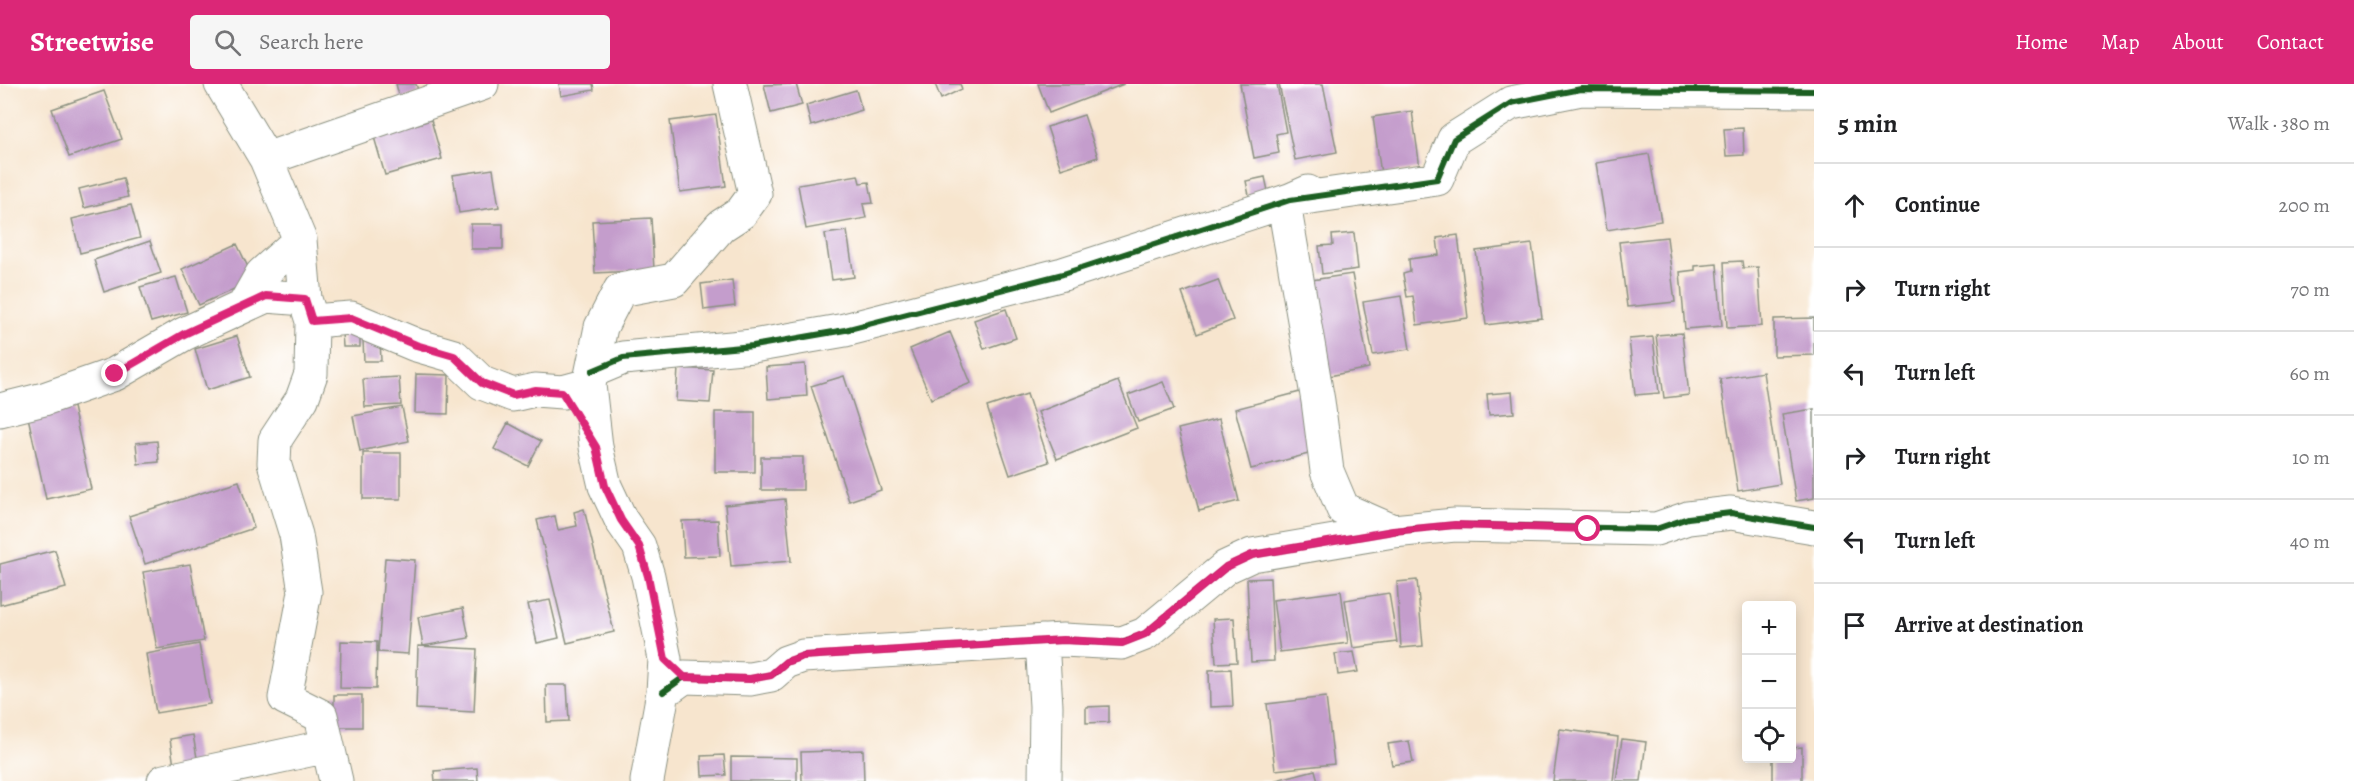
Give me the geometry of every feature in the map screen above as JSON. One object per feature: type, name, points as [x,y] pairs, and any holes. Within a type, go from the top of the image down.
[{"type":"street","points":[[221,84],[266,159],[300,240],[308,310],[310,374],[302,399],[275,440],[274,463],[296,536],[305,592],[285,699],[321,716],[336,781]]},
{"type":"street","points":[[266,159],[482,84]]},
{"type":"street","points":[[647,781],[671,676],[639,546],[621,520],[605,486],[581,383],[601,327],[620,290],[675,280],[721,226],[741,213],[755,194],[730,84]]},
{"type":"street","points":[[1290,200],[1437,179],[1454,139],[1511,103],[1523,100],[1581,89],[1814,91]]},
{"type":"street","points":[[0,410],[44,399],[115,374],[184,334],[266,296],[308,310],[351,318],[416,345],[454,356],[482,383],[513,395],[581,383],[623,358],[753,346],[845,330],[1063,274],[1290,200],[1338,180]]},
{"type":"street","points":[[1290,200],[1286,216],[1318,401],[1327,471],[1343,509],[1393,531]]},
{"type":"street","points":[[245,304],[262,274],[300,240]]},
{"type":"street","points":[[1325,541],[1343,509]]},
{"type":"street","points":[[671,676],[750,679],[771,675],[786,662],[803,656],[1042,641],[1122,643],[1145,634],[1226,567],[1252,555],[1393,531],[1455,525],[1656,529],[1688,518],[1731,513],[1814,527]]},
{"type":"street","points":[[1042,641],[1046,706],[1045,781]]},
{"type":"street","points":[[164,781],[328,746]]},
{"type":"building","points":[[396,84],[416,84],[419,93],[400,99]]},
{"type":"building","points":[[559,84],[593,84],[594,90],[561,96]]},
{"type":"building","points":[[796,84],[802,105],[771,113],[764,85]]},
{"type":"building","points":[[935,84],[960,84],[962,89],[941,99]]},
{"type":"building","points":[[1038,84],[1124,84],[1049,113]]},
{"type":"building","points":[[1240,84],[1277,84],[1286,132],[1276,134],[1279,153],[1254,158]]},
{"type":"building","points":[[1279,84],[1323,84],[1337,152],[1295,160]]},
{"type":"building","points":[[856,90],[862,110],[811,126],[806,105]]},
{"type":"building","points":[[104,91],[122,139],[69,157],[52,109]]},
{"type":"building","points":[[1412,111],[1420,168],[1381,174],[1373,117]]},
{"type":"building","points":[[716,115],[726,186],[680,192],[670,121]]},
{"type":"building","points":[[1084,115],[1098,157],[1061,169],[1047,127]]},
{"type":"building","points":[[431,120],[442,159],[385,175],[374,137]]},
{"type":"building","points":[[1743,128],[1744,155],[1726,156],[1724,129]]},
{"type":"building","points":[[1649,154],[1661,221],[1607,230],[1596,163]]},
{"type":"building","points":[[493,169],[499,207],[459,213],[453,175]]},
{"type":"building","points":[[858,175],[860,183],[869,182],[873,203],[863,204],[866,218],[806,229],[798,185]]},
{"type":"building","points":[[1265,177],[1270,200],[1251,205],[1246,181]]},
{"type":"building","points":[[123,178],[128,197],[84,208],[79,189]]},
{"type":"building","points":[[131,205],[140,238],[80,253],[72,219]]},
{"type":"building","points":[[651,218],[654,270],[595,273],[592,221]]},
{"type":"building","points":[[471,224],[503,224],[503,249],[471,249]]},
{"type":"building","points":[[847,231],[854,277],[832,280],[825,234]]},
{"type":"building","points":[[1354,233],[1358,269],[1322,274],[1319,246],[1333,245],[1332,235]]},
{"type":"building","points":[[1458,235],[1468,318],[1417,325],[1413,296],[1407,297],[1403,274],[1410,272],[1409,259],[1439,255],[1437,238]]},
{"type":"building","points":[[1667,237],[1675,302],[1627,307],[1619,242]]},
{"type":"building","points":[[150,241],[161,273],[104,292],[94,260]]},
{"type":"building","points":[[237,244],[254,280],[199,305],[182,269]]},
{"type":"building","points":[[1532,244],[1542,318],[1486,325],[1476,251]]},
{"type":"building","points":[[1742,261],[1743,268],[1758,267],[1762,326],[1727,328],[1724,262]]},
{"type":"building","points":[[1717,264],[1722,326],[1685,329],[1680,272],[1695,270],[1695,266]]},
{"type":"building","points":[[1352,274],[1369,368],[1329,376],[1312,280]]},
{"type":"building","points":[[176,277],[187,312],[151,322],[140,287]]},
{"type":"building","points":[[732,280],[735,306],[704,310],[701,284]]},
{"type":"building","points":[[1218,280],[1233,320],[1197,334],[1182,293]]},
{"type":"building","points":[[1401,296],[1410,349],[1373,355],[1363,302]]},
{"type":"building","points":[[1006,309],[1016,338],[984,349],[974,320]]},
{"type":"building","points":[[1814,318],[1814,355],[1774,356],[1774,319]]},
{"type":"building","points":[[950,332],[971,383],[931,399],[910,349]]},
{"type":"building","points":[[342,333],[360,333],[360,347],[343,347]]},
{"type":"building","points":[[1682,333],[1689,395],[1664,398],[1656,335]]},
{"type":"building","points":[[237,336],[250,377],[207,390],[195,349]]},
{"type":"building","points":[[1653,337],[1659,393],[1635,395],[1629,339]]},
{"type":"building","points":[[380,340],[381,361],[364,361],[363,341]]},
{"type":"building","points":[[805,364],[807,396],[768,399],[766,367]]},
{"type":"building","points":[[678,368],[713,370],[710,403],[676,401]]},
{"type":"building","points":[[1763,372],[1780,484],[1738,491],[1720,379]]},
{"type":"building","points":[[416,374],[449,375],[448,414],[415,413]]},
{"type":"building","points":[[844,376],[881,490],[849,501],[811,386]]},
{"type":"building","points":[[399,377],[401,405],[365,407],[363,379]]},
{"type":"building","points":[[1118,381],[1137,428],[1057,459],[1038,412]]},
{"type":"building","points":[[1163,382],[1174,409],[1138,422],[1128,395]]},
{"type":"building","points":[[1300,392],[1316,452],[1251,469],[1235,409]]},
{"type":"building","points":[[1512,392],[1514,413],[1489,415],[1487,394]]},
{"type":"building","points":[[1027,394],[1049,462],[1010,475],[987,407]]},
{"type":"building","points":[[73,407],[91,489],[46,499],[28,417]]},
{"type":"building","points":[[402,407],[409,441],[360,451],[353,416]]},
{"type":"building","points":[[1814,409],[1814,498],[1796,501],[1782,414]]},
{"type":"building","points":[[715,412],[755,412],[755,472],[715,472]]},
{"type":"building","points":[[1219,419],[1239,501],[1199,511],[1178,429]]},
{"type":"building","points":[[508,423],[541,441],[528,466],[494,449]]},
{"type":"building","points":[[157,441],[159,462],[138,464],[136,443]]},
{"type":"building","points":[[363,453],[401,453],[401,499],[363,499]]},
{"type":"building","points":[[761,457],[803,457],[803,490],[761,490]]},
{"type":"building","points":[[239,481],[254,528],[145,564],[129,516]]},
{"type":"building","points":[[785,499],[791,561],[731,566],[725,505]]},
{"type":"building","points":[[584,509],[614,632],[567,643],[537,520],[555,516],[558,530],[577,526],[574,512]]},
{"type":"building","points":[[718,520],[720,556],[684,557],[682,521]]},
{"type":"building","points":[[55,550],[66,588],[0,605],[0,564]]},
{"type":"building","points":[[385,558],[415,560],[408,654],[378,652]]},
{"type":"building","points":[[190,564],[204,641],[157,649],[143,572]]},
{"type":"building","points":[[1270,578],[1274,661],[1251,662],[1247,579]]},
{"type":"building","points":[[1417,580],[1423,646],[1401,648],[1397,582]]},
{"type":"building","points":[[1341,591],[1348,643],[1280,652],[1273,600]]},
{"type":"building","points":[[1389,593],[1397,642],[1353,648],[1345,600]]},
{"type":"building","points":[[550,600],[559,638],[537,643],[528,604]]},
{"type":"building","points":[[463,608],[469,638],[423,646],[418,617]]},
{"type":"building","points":[[1234,618],[1237,662],[1216,663],[1213,619]]},
{"type":"building","points":[[341,641],[377,642],[376,689],[340,688]]},
{"type":"building","points":[[199,644],[210,704],[156,713],[146,654]]},
{"type":"building","points":[[418,646],[477,649],[474,712],[416,709]]},
{"type":"building","points":[[1354,652],[1358,672],[1338,675],[1335,654]]},
{"type":"building","points":[[1231,669],[1233,706],[1210,707],[1209,670]]},
{"type":"building","points":[[546,685],[567,685],[569,721],[547,722]]},
{"type":"building","points":[[334,695],[362,695],[362,727],[334,727]]},
{"type":"building","points":[[1326,697],[1334,764],[1275,770],[1267,704]]},
{"type":"building","points":[[1109,706],[1109,722],[1086,723],[1086,707]]},
{"type":"building","points":[[1560,729],[1618,737],[1613,781],[1553,781]]},
{"type":"building","points":[[193,735],[199,769],[175,773],[170,739]]},
{"type":"building","points":[[1622,739],[1646,742],[1641,781],[1616,781]]},
{"type":"building","points":[[1409,741],[1413,762],[1392,765],[1388,744]]},
{"type":"building","points":[[1802,747],[1802,781],[1773,781],[1773,763],[1796,763],[1796,748]]},
{"type":"building","points":[[863,750],[864,781],[802,781],[801,752]]},
{"type":"building","points":[[724,755],[726,775],[702,776],[701,756]]},
{"type":"building","points":[[731,757],[797,758],[797,781],[731,781]]},
{"type":"building","points":[[477,768],[478,781],[435,781],[434,771]]},
{"type":"building","points":[[1315,770],[1318,781],[1276,781],[1276,780]]},
{"type":"cycle path","points":[[592,371],[623,358],[753,346],[845,330],[1063,274],[1290,200],[1437,179],[1454,139],[1511,103],[1581,89],[1814,91]]},
{"type":"cycle path","points":[[663,692],[684,677],[750,679],[771,675],[786,662],[803,656],[1063,640],[1122,643],[1145,634],[1226,567],[1252,555],[1393,531],[1455,525],[1656,529],[1688,518],[1731,513],[1814,527]]},
{"type":"route","points":[[115,374],[184,334],[245,304],[266,296],[284,296],[305,299],[312,321],[337,317],[351,318],[416,345],[454,356],[482,383],[513,395],[536,390],[562,392],[596,447],[605,486],[621,520],[639,546],[648,576],[665,659],[684,677],[750,679],[771,675],[786,662],[803,656],[1063,640],[1122,643],[1145,634],[1226,567],[1252,555],[1325,541],[1455,525],[1588,529]]}]
